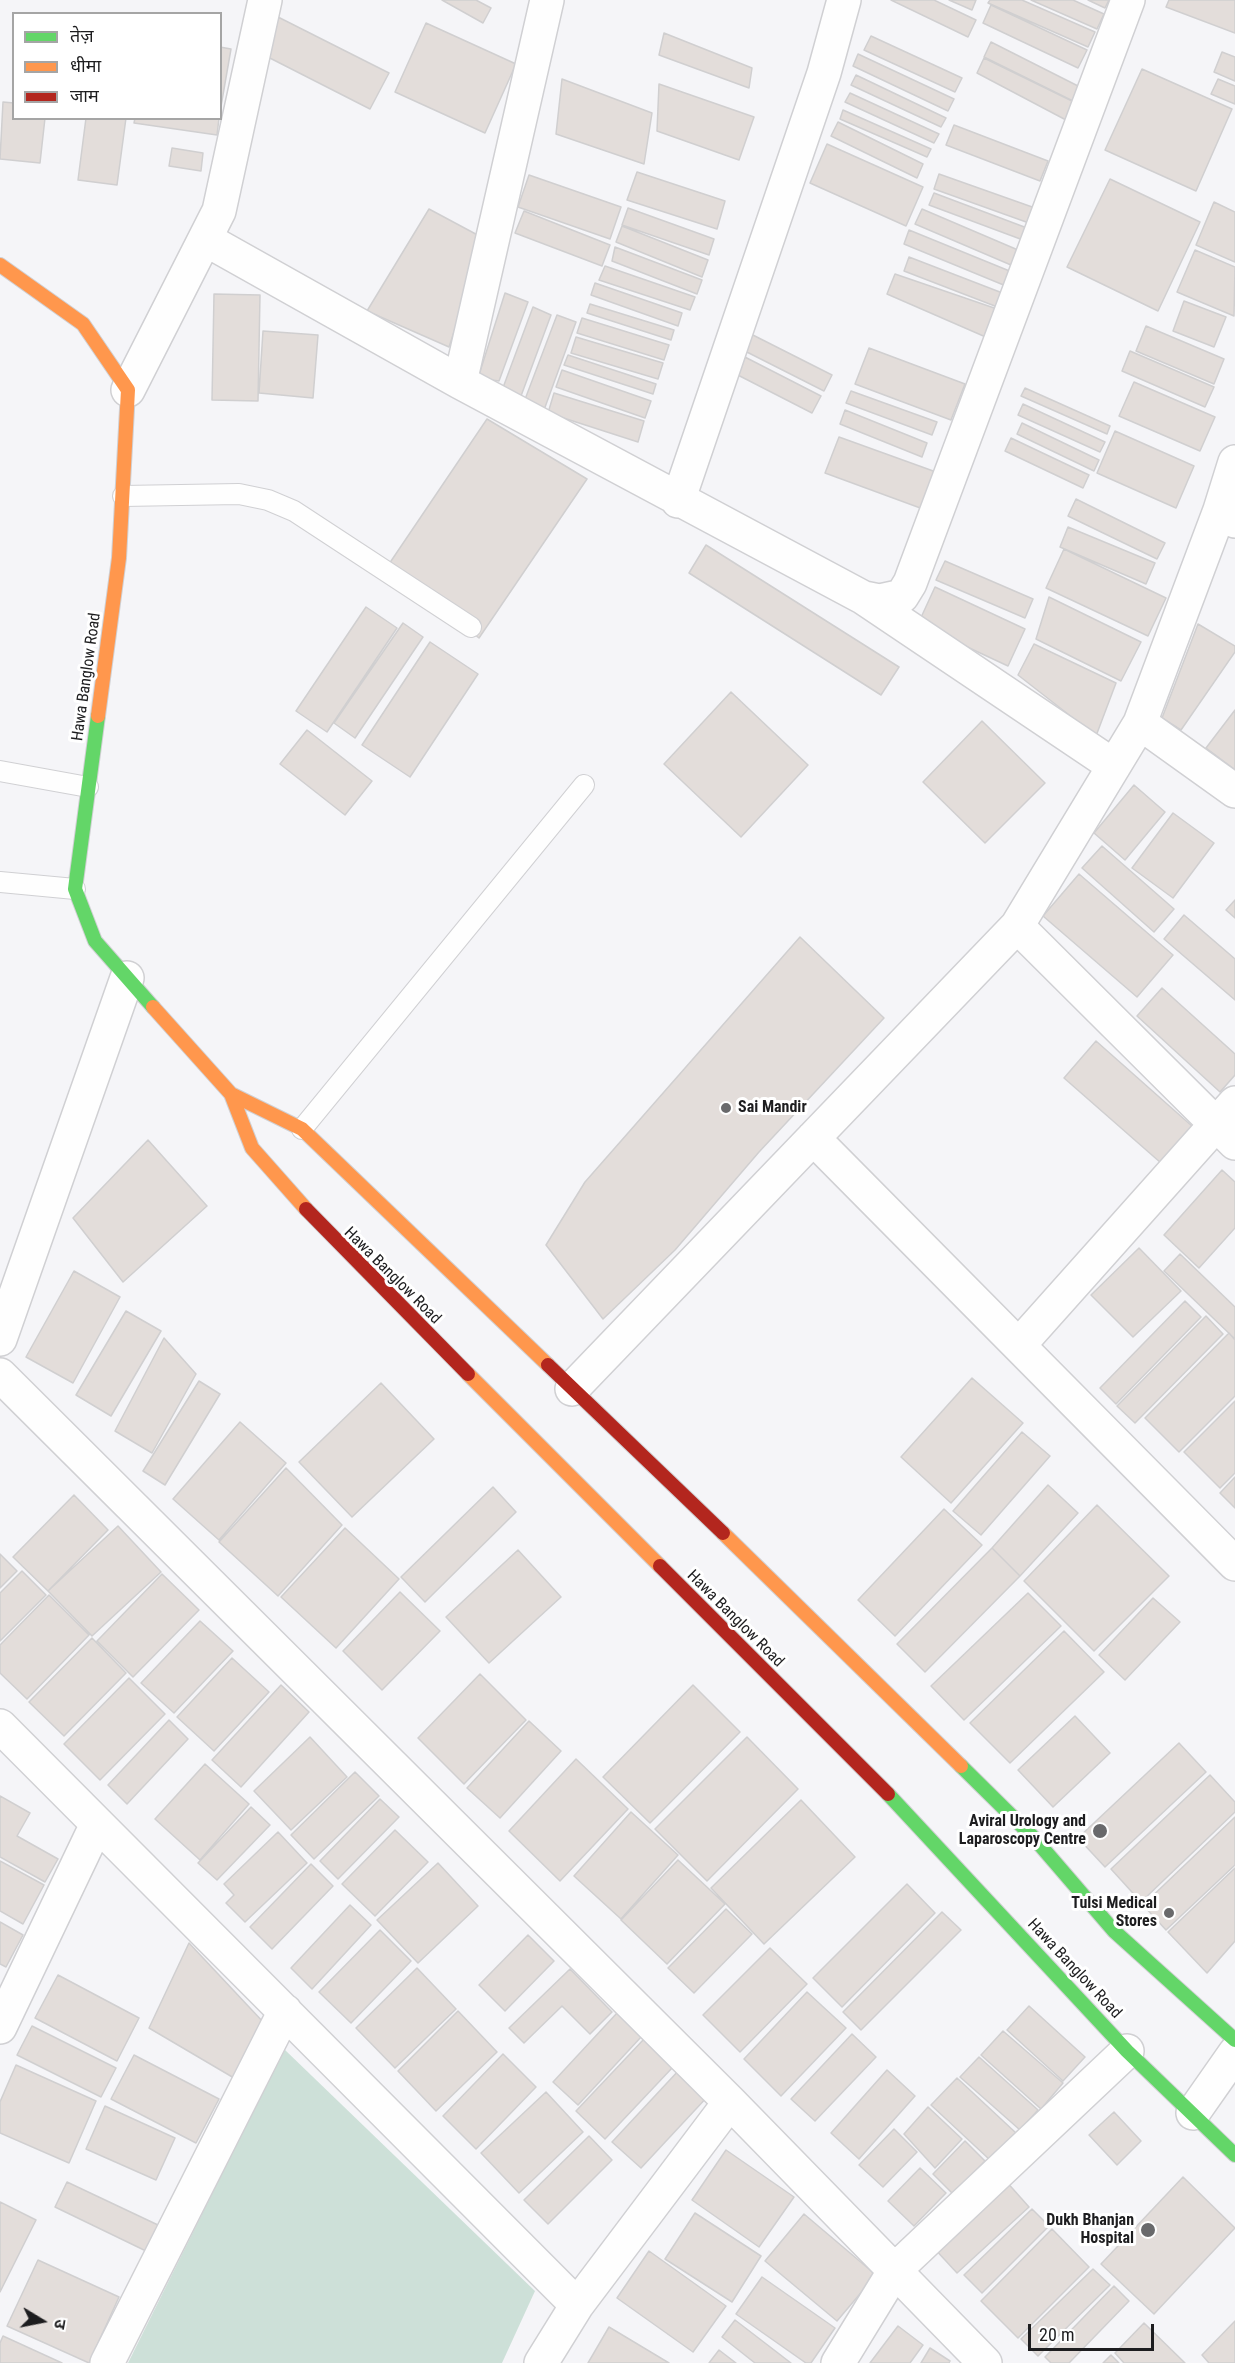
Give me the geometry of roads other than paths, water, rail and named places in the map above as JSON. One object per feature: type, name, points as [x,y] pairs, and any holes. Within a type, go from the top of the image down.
[{"type":"street","points":[[0,266],[83,324],[128,390],[219,211],[265,0]]},
{"type":"street","points":[[460,382],[547,0]]},
{"type":"street","points":[[678,501],[824,73],[844,0]]},
{"type":"street","points":[[864,598],[879,601],[902,596],[910,583],[1128,0]]},
{"type":"street","points":[[205,239],[678,501],[864,598],[1114,766]]},
{"type":"street","name":"Hawa Banglow Road","points":[[128,390],[119,558],[75,889],[94,941],[231,1094],[252,1148],[326,1232],[902,1808],[1127,2051],[1235,2155]]},
{"type":"street","points":[[572,1389],[1017,926],[1140,723],[1227,515],[1235,462]]},
{"type":"street","points":[[1140,723],[1235,791]]},
{"type":"street","points":[[1017,926],[1229,1124],[1019,1345]]},
{"type":"street","points":[[0,1339],[10,1283],[127,978]]},
{"type":"street","name":"Hawa Banglow Road","points":[[231,1094],[302,1129],[1034,1838],[1114,1931],[1235,2040]]},
{"type":"street","points":[[813,1138],[1235,1564]]},
{"type":"street","points":[[0,1375],[730,2102],[985,2363]]},
{"type":"street","points":[[0,1726],[577,2304]]},
{"type":"street","points":[[0,2027],[97,1824]]},
{"type":"street","points":[[107,2363],[285,2011]]},
{"type":"street","points":[[838,2363],[895,2270],[1127,2051]]},
{"type":"street","points":[[1193,2113],[1235,2053]]},
{"type":"street","points":[[541,2363],[577,2304],[730,2102]]},
{"type":"lane","points":[[123,496],[239,494],[268,500],[294,511],[471,627]]},
{"type":"lane","points":[[0,771],[88,787]]},
{"type":"lane","points":[[302,1129],[584,784]]},
{"type":"lane","points":[[0,882],[75,889]]},
{"type":"place","name":"Sai Mandir","points":[[726,1108]]},
{"type":"place","name":"Aviral Urology and Laparoscopy Centre","points":[[1100,1831]]},
{"type":"place","name":"Tulsi Medical Stores","points":[[1169,1913]]},
{"type":"place","name":"Dukh Bhanjan Hospital","points":[[1148,2230]]}]
